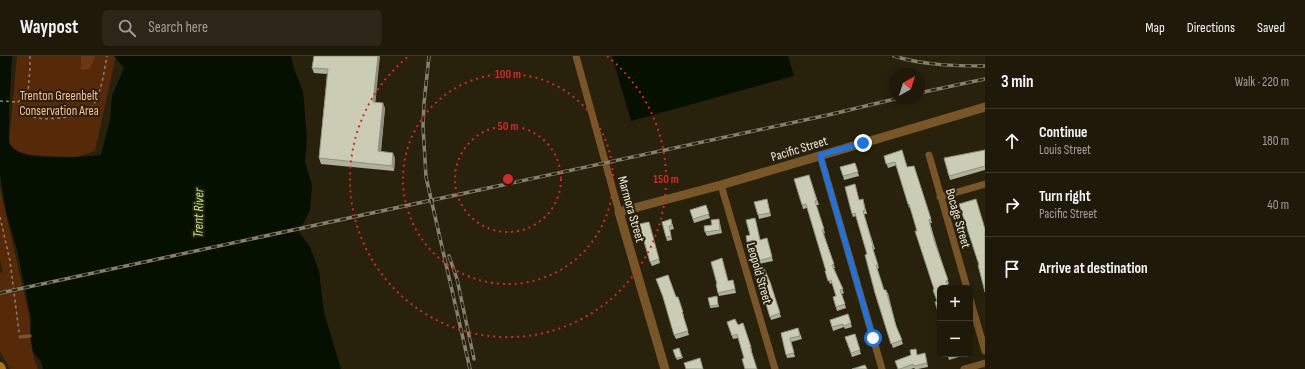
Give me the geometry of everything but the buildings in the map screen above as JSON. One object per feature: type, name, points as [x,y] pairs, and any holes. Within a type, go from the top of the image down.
[{"type":"street","name":"Marmora Street","points":[[576,56],[619,212],[665,369]]},
{"type":"street","name":"Pacific Street","points":[[619,212],[721,184],[985,107]]},
{"type":"street","points":[[820,155],[882,369]]},
{"type":"street","name":"Bocage Street","points":[[929,155],[966,285]]},
{"type":"street","name":"Leopold Street","points":[[721,184],[775,369]]},
{"type":"street","points":[[940,196],[985,184]]},
{"type":"street","points":[[973,309],[985,351]]},
{"type":"street","points":[[964,369],[985,363]]},
{"type":"lane","points":[[20,337],[30,336]]},
{"type":"path","points":[[0,101],[18,102],[28,93],[30,56]]},
{"type":"path","points":[[18,102],[35,118],[41,119],[76,116],[84,113],[94,104],[100,88],[107,56]]},
{"type":"path","points":[[0,217],[10,261],[20,337]]},
{"type":"green space","name":"Trenton Greenbelt Conservation Area","points":[[17,56],[116,56],[95,151],[76,157],[27,155],[14,150],[9,143]]},
{"type":"green space","points":[[0,188],[29,315],[34,359],[38,369],[10,369],[0,351],[0,273],[3,272],[0,260]]},
{"type":"shaded area","points":[[81,56],[95,56],[90,69],[81,70]]},
{"type":"water","name":"Trent River","points":[[0,56],[12,56],[9,117],[10,144],[16,150],[25,154],[52,157],[80,157],[101,155],[110,120],[112,96],[124,68],[114,56],[291,56],[294,69],[303,91],[307,138],[305,162],[312,185],[310,210],[299,232],[310,247],[319,271],[324,313],[341,369],[43,369],[41,361],[33,353],[30,336],[31,318],[17,250],[6,212],[0,175]]},
{"type":"water","points":[[612,56],[788,56],[794,76],[631,121]]},
{"type":"railway","points":[[429,56],[423,126],[426,177],[470,369]]},
{"type":"railway","points":[[894,56],[927,63],[985,66]]},
{"type":"railway","points":[[925,92],[985,79]]},
{"type":"railway","points":[[0,293],[828,115],[889,100]]},
{"type":"railway","points":[[449,256],[457,279],[474,359]]},
{"type":"route","points":[[863,143],[820,155],[873,338]]}]
